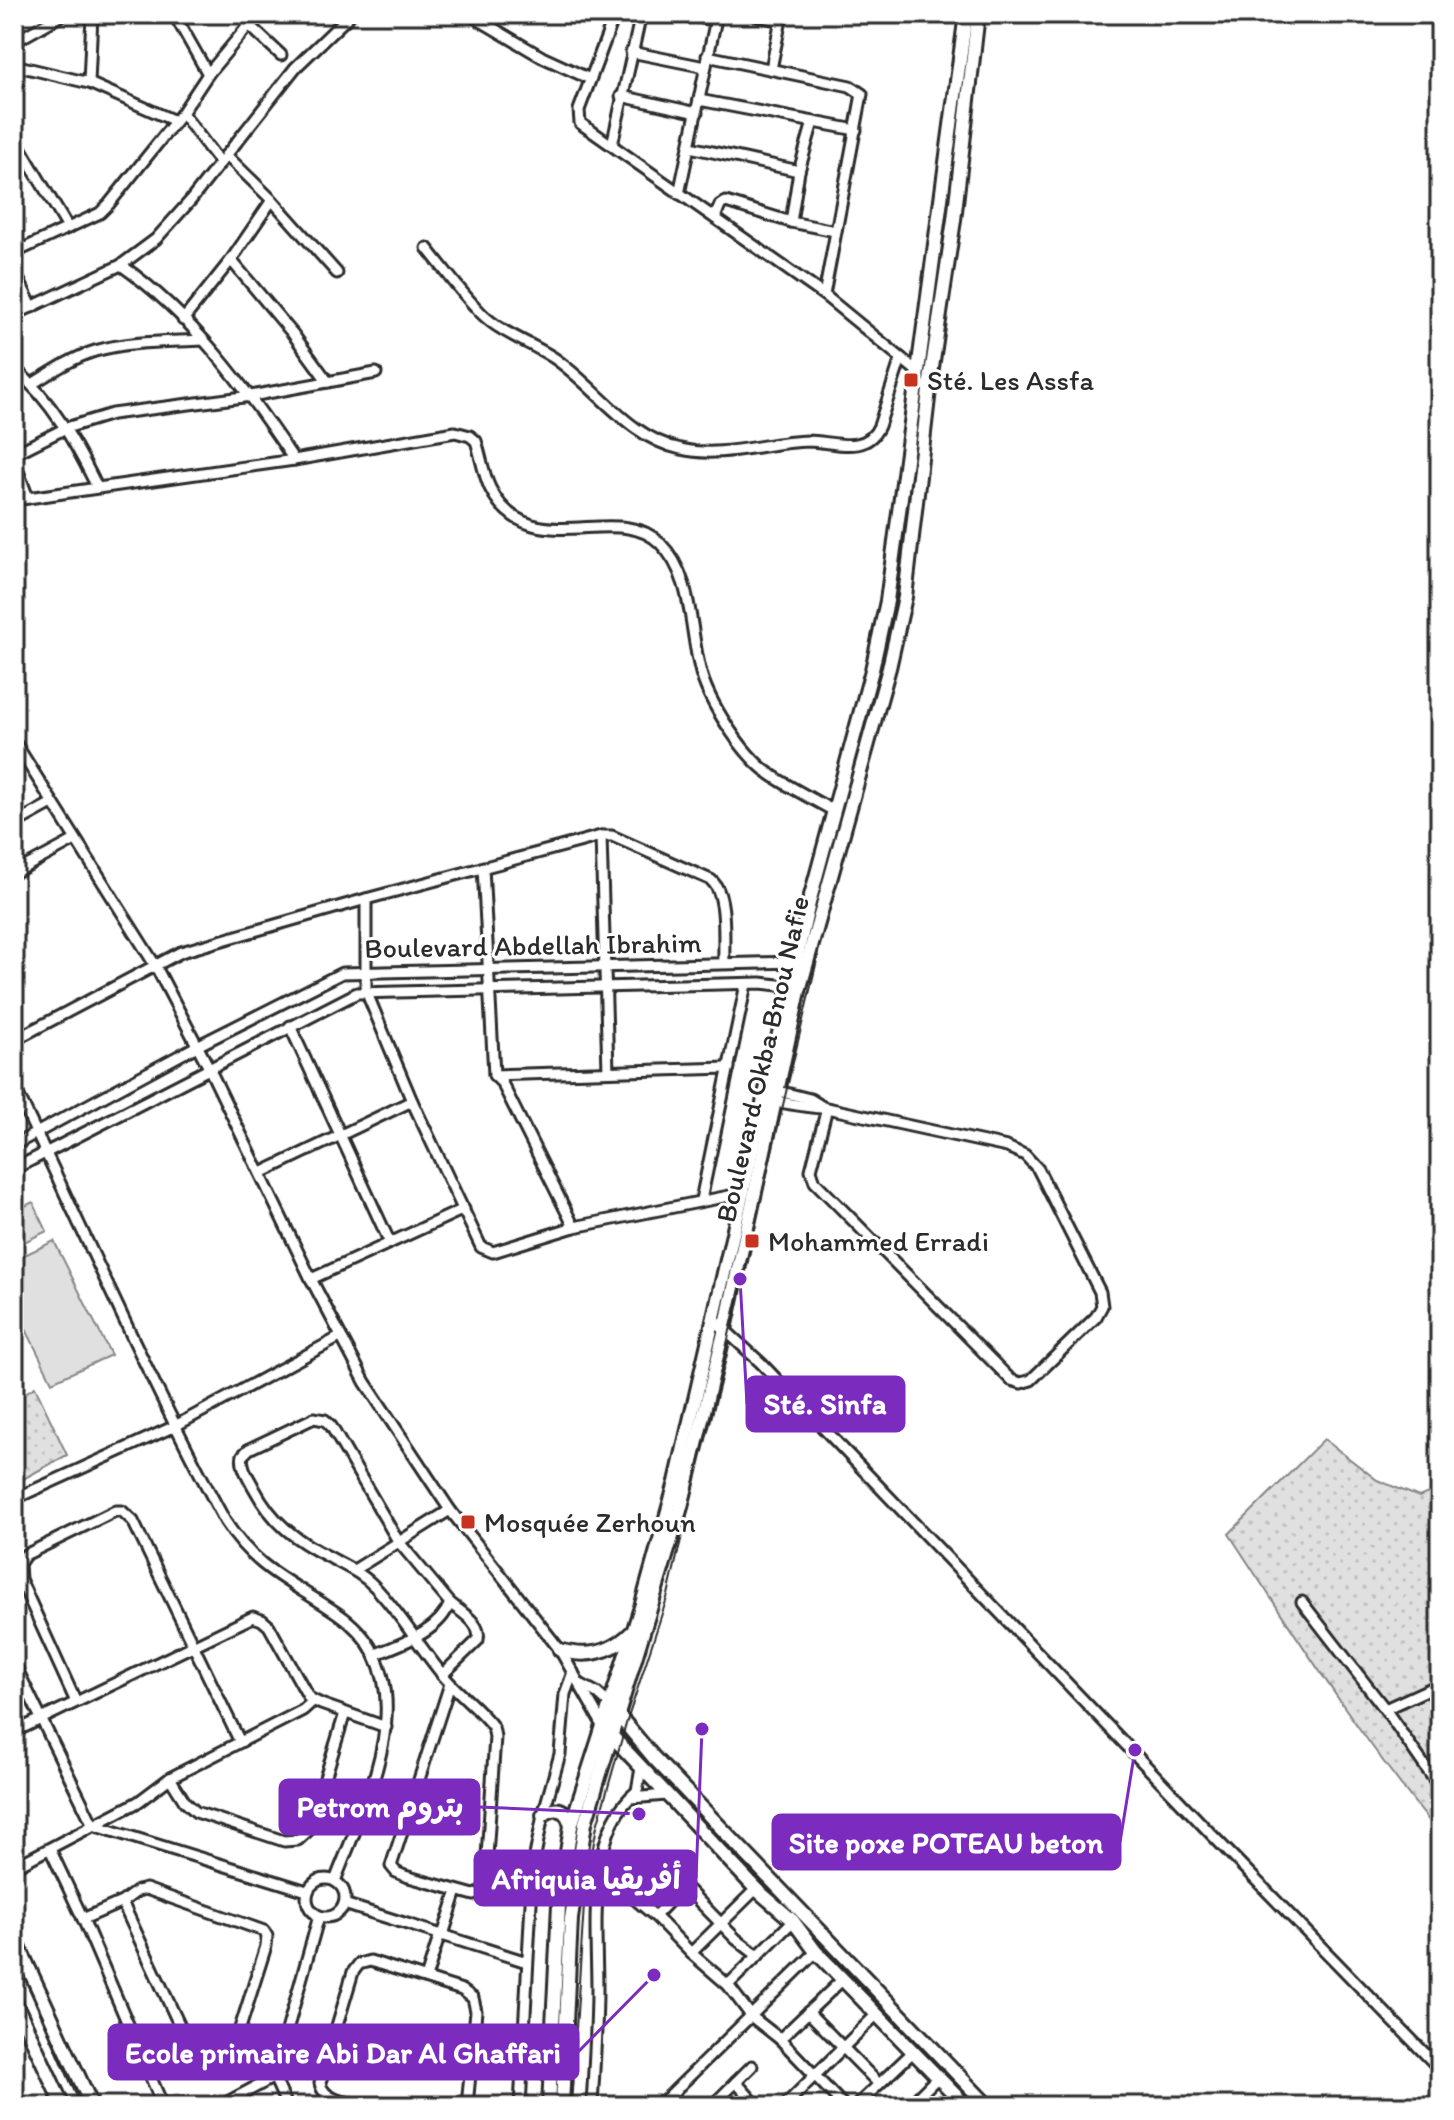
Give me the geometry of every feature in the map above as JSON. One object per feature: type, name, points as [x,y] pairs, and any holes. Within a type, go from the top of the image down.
[{"type":"main road","name":"Boulevard Okba Bnou Nafie","points":[[549,2106],[559,1905],[571,1826],[602,1724],[613,1709],[681,1507],[725,1329],[771,1095],[834,811],[887,601],[966,14]]},
{"type":"main road","name":"Boulevard Okba Bnou Nafie","points":[[802,962],[889,668],[905,597],[978,14]]},
{"type":"main road","points":[[938,217],[954,220]]},
{"type":"main road","name":"Boulevard Okba Bnou Nafie","points":[[562,2106],[573,1894],[585,1823],[611,1735],[613,1709],[633,1631],[676,1482],[744,1193],[771,1095]]},
{"type":"main road","points":[[560,1650],[586,1654],[604,1651],[620,1643],[633,1631]]},
{"type":"main road","points":[[613,1709],[654,1758],[988,2106]]},
{"type":"main road","points":[[602,1724],[756,1889],[793,1921],[816,1952],[964,2105]]},
{"type":"main road","points":[[543,1815],[552,1809],[560,1809],[567,1814],[571,1826]]},
{"type":"main road","points":[[14,1936],[92,2106]]},
{"type":"main road","points":[[14,2000],[63,2106]]},
{"type":"street","points":[[14,42],[64,14]]},
{"type":"street","points":[[89,83],[92,14]]},
{"type":"street","points":[[174,14],[208,74]]},
{"type":"street","points":[[14,253],[100,213],[258,14]]},
{"type":"street","points":[[14,315],[121,265],[156,239],[295,68],[351,14]]},
{"type":"street","points":[[469,14],[542,57],[590,79]]},
{"type":"street","points":[[615,14],[590,79],[578,117],[580,123],[824,295],[918,372]]},
{"type":"street","points":[[612,145],[641,14]]},
{"type":"street","points":[[679,194],[716,17],[686,14]]},
{"type":"street","points":[[750,14],[781,17],[771,69]]},
{"type":"street","points":[[249,25],[281,55]]},
{"type":"street","points":[[631,52],[705,67]]},
{"type":"street","points":[[707,56],[850,86],[859,91],[863,98],[824,295]]},
{"type":"street","points":[[14,65],[89,83],[178,117],[272,200],[337,273]]},
{"type":"street","points":[[621,96],[697,113]]},
{"type":"street","points":[[699,100],[856,130]]},
{"type":"street","points":[[791,222],[799,171],[813,122]]},
{"type":"street","points":[[14,137],[68,228]]},
{"type":"street","points":[[690,147],[799,171]]},
{"type":"street","points":[[183,320],[231,260],[272,200]]},
{"type":"street","points":[[715,218],[720,205],[726,202],[791,222],[835,231]]},
{"type":"street","points":[[427,248],[484,316],[556,360],[641,433],[683,450],[735,450],[810,441],[847,446],[868,439],[879,426],[901,358]]},
{"type":"street","points":[[231,260],[293,334],[328,382]]},
{"type":"street","points":[[121,265],[146,282],[203,340],[251,396],[294,460]]},
{"type":"street","points":[[14,270],[32,307]]},
{"type":"street","points":[[32,384],[63,365],[95,351],[203,340]]},
{"type":"street","points":[[14,368],[32,384],[66,428],[97,487]]},
{"type":"street","points":[[14,454],[66,428],[112,414],[251,396],[376,373]]},
{"type":"street","points":[[14,500],[464,433],[476,441],[490,487],[517,519],[565,530],[617,527],[646,533],[659,542],[681,573],[700,672],[707,691],[738,740],[767,772],[834,811]]},
{"type":"street","points":[[14,460],[28,498]]},
{"type":"street","points":[[14,741],[155,965],[209,1068],[340,1337],[392,1425],[450,1510],[560,1650],[602,1724]]},
{"type":"street","points":[[14,824],[52,803]]},
{"type":"street","points":[[601,836],[608,1071]]},
{"type":"street","points":[[14,1040],[168,957],[212,941],[601,836],[612,836],[717,885],[721,899],[724,962]]},
{"type":"street","points":[[14,873],[75,840]]},
{"type":"street","points":[[483,867],[494,1075],[502,1083],[574,1227]]},
{"type":"street","points":[[366,899],[366,991],[412,1101],[481,1247],[493,1252],[574,1227],[744,1193]]},
{"type":"street","name":"Boulevard Abdellah Ibrahim","points":[[14,1145],[197,1046],[342,973],[364,970],[802,962]]},
{"type":"street","points":[[701,1200],[746,984]]},
{"type":"street","name":"Boulevard Abdellah Ibrahim","points":[[14,1169],[290,1026],[366,991],[746,984],[796,988]]},
{"type":"street","points":[[290,1026],[390,1243]]},
{"type":"street","points":[[494,1075],[729,1068]]},
{"type":"street","points":[[14,1086],[136,1349],[225,1521],[239,1541],[279,1578],[339,1614],[355,1627],[376,1654],[385,1681],[386,1727],[373,1776],[335,1881]]},
{"type":"street","points":[[771,1095],[808,1109],[825,1108],[1007,1147],[1025,1155],[1038,1169],[1100,1292],[1102,1301],[1099,1314],[1031,1380],[1021,1383],[1011,1380],[815,1182],[811,1170],[825,1108]]},
{"type":"street","points":[[261,1173],[412,1101]]},
{"type":"street","points":[[311,1279],[464,1209]]},
{"type":"street","points":[[714,1320],[782,1384],[1440,2069]]},
{"type":"street","points":[[14,1499],[175,1426],[340,1337]]},
{"type":"street","points":[[442,1675],[478,1640],[480,1635],[476,1625],[450,1603],[398,1541],[331,1426],[325,1420],[309,1419],[249,1449],[242,1457],[243,1465],[257,1494],[278,1524],[302,1543],[354,1570],[373,1585],[442,1675],[490,1723],[495,1737],[485,1886],[477,1894],[396,1872],[391,1864],[450,1684]]},
{"type":"street","points":[[354,1570],[450,1510]]},
{"type":"street","points":[[76,1702],[20,1579],[19,1564],[25,1555],[115,1511],[129,1515],[133,1521],[240,1742]]},
{"type":"street","points":[[1302,1602],[1385,1709],[1440,1788]]},
{"type":"street","points":[[376,1654],[415,1638],[438,1621],[450,1603]]},
{"type":"street","points":[[14,1732],[249,1618],[262,1620],[272,1631],[303,1689],[313,1701],[386,1727]]},
{"type":"street","points":[[14,1663],[93,1825],[307,1891]]},
{"type":"street","points":[[520,2106],[533,1866],[560,1754],[565,1694],[573,1672]]},
{"type":"street","points":[[1385,1709],[1440,1684]]},
{"type":"street","points":[[582,1685],[597,1693],[613,1709]]},
{"type":"street","points":[[14,1867],[138,1802],[170,1778],[303,1710],[313,1701]]},
{"type":"street","points":[[170,1778],[185,1802],[196,1812],[284,1841],[298,1840],[309,1830],[345,1713]]},
{"type":"street","points":[[592,2106],[599,1878],[612,1822],[627,1799],[637,1791],[641,1768]]},
{"type":"street","points":[[627,1799],[666,1795]]},
{"type":"street","points":[[50,1849],[163,2106]]},
{"type":"street","points":[[599,1878],[631,1896],[655,1916],[728,1985],[752,2017],[780,2039],[844,2106]]},
{"type":"street","points":[[319,1880],[335,1881],[343,1891],[344,1904],[331,1917],[319,1916],[308,1906],[307,1891],[319,1880]]},
{"type":"street","points":[[691,1953],[719,1922],[756,1889]]},
{"type":"street","points":[[83,1919],[122,1902],[137,1891],[149,1890],[266,1933],[266,1946],[236,2041],[216,2059],[201,2060],[190,2048],[122,1902]]},
{"type":"street","points":[[655,1916],[677,1893],[688,1890],[758,1956]]},
{"type":"street","points":[[426,1978],[457,1891]]},
{"type":"street","points":[[344,1904],[527,1962]]},
{"type":"street","points":[[287,2106],[274,2077],[319,1916]]},
{"type":"street","points":[[728,1985],[793,1921]]},
{"type":"street","points":[[659,2106],[816,1952]]},
{"type":"street","points":[[375,2106],[329,2097],[320,2086],[353,1972],[359,1964],[370,1961],[462,1990],[474,2001],[476,2011],[467,2106]]},
{"type":"street","points":[[780,2039],[843,1979]]},
{"type":"street","points":[[808,2012],[879,2084]]},
{"type":"street","points":[[784,2106],[877,2014]]},
{"type":"street","points":[[856,2106],[914,2051]]},
{"type":"street","points":[[712,2106],[752,2066]]},
{"type":"street","points":[[220,2106],[274,2077]]},
{"type":"street","points":[[909,2106],[938,2077]]},
{"type":"street","points":[[736,2082],[757,2106]]},
{"type":"shaded area","points":[[33,1202],[47,1231],[14,1247],[14,1211]]},
{"type":"shaded area","points":[[54,1241],[111,1355],[52,1382],[14,1305],[14,1260]]},
{"type":"shaded area","points":[[35,1387],[67,1455],[14,1484],[14,1400]]},
{"type":"shaded area","points":[[1324,1439],[1377,1480],[1419,1497],[1440,1488],[1440,1834],[1357,1725],[1229,1534]]},
{"type":"tram line","points":[[571,2106],[585,1890],[597,1826],[668,1595],[818,956]]},
{"type":"tram line","points":[[14,1954],[81,2106]]},
{"type":"place","name":"Sté. Les Assfa","points":[[911,380]]},
{"type":"place","name":"Mohammed Erradi","points":[[752,1241]]},
{"type":"place","name":"Sté. Sinfa","points":[[740,1279]]},
{"type":"place","name":"Mosquée Zerhoun","points":[[468,1522]]},
{"type":"place","name":"Afriquia أفريقيا","points":[[702,1729]]},
{"type":"place","name":"Site poxe POTEAU beton","points":[[1135,1750]]},
{"type":"place","name":"Petrom بتروم","points":[[639,1814]]},
{"type":"place","name":"Ecole primaire Abi Dar Al Ghaffari","points":[[654,1975]]}]
